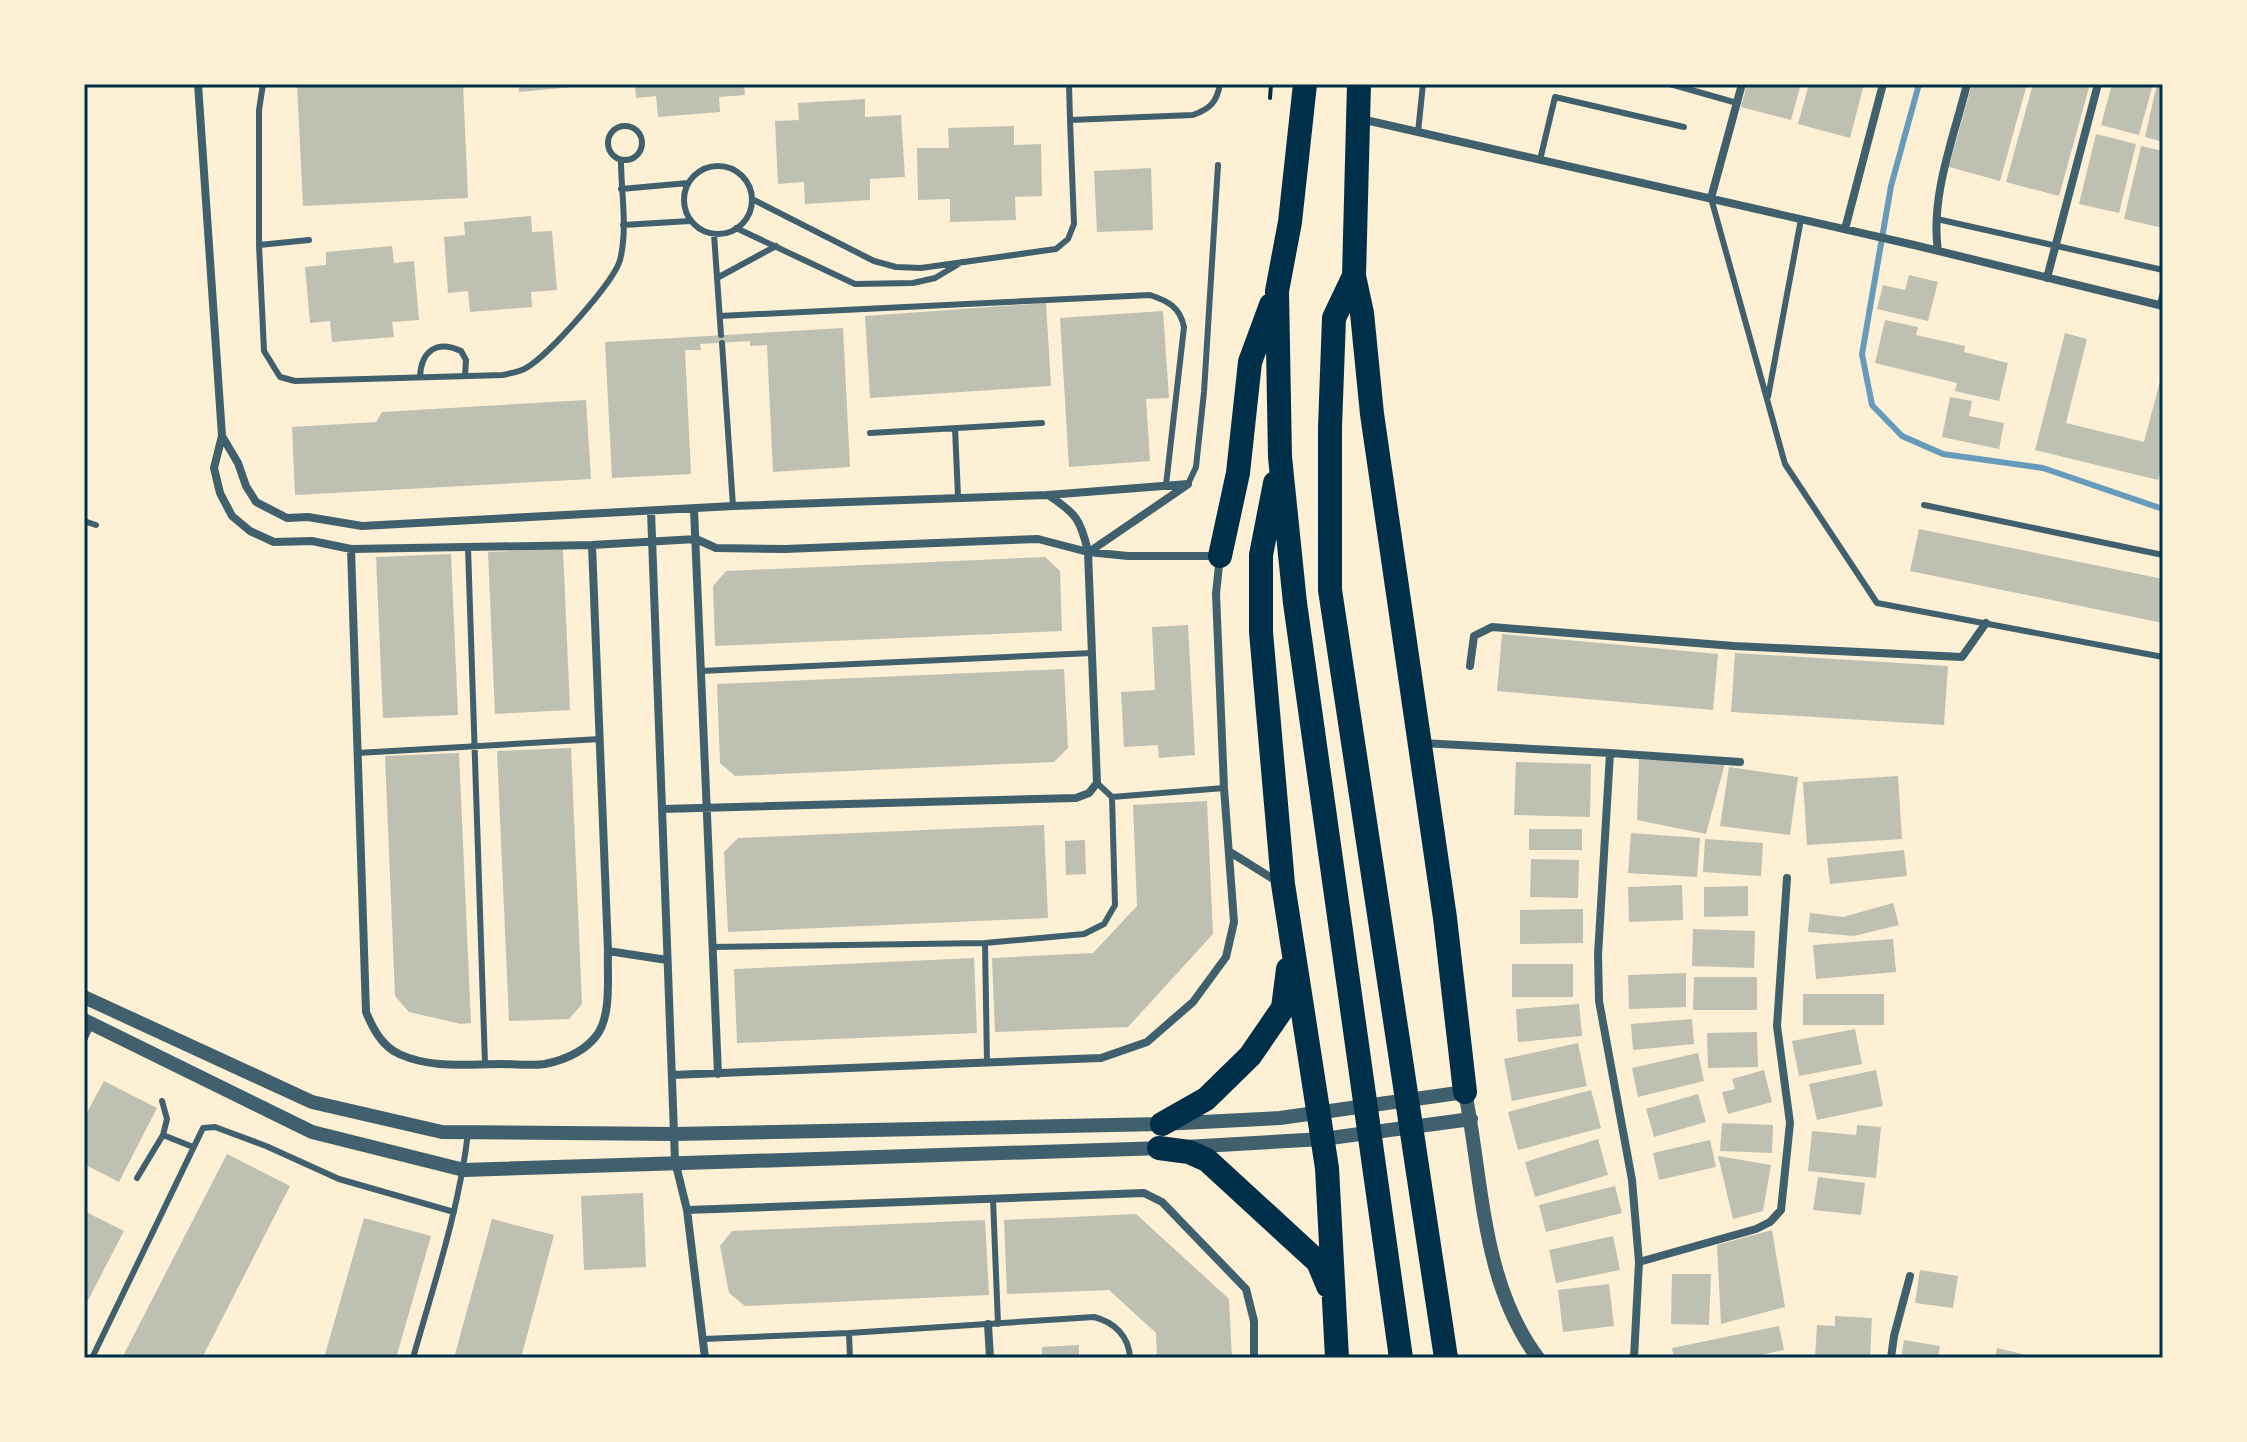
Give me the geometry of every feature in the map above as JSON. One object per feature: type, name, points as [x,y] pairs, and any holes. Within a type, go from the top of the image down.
[{"type":"highway","points":[[1220,556],[1238,473],[1250,362],[1277,291],[1290,222],[1305,84]]},
{"type":"highway","points":[[1359,84],[1354,276],[1362,313],[1372,414],[1445,918],[1465,1092]]},
{"type":"highway","points":[[1354,276],[1334,318],[1330,590],[1447,1352]]},
{"type":"highway","points":[[1277,291],[1280,457],[1295,603],[1401,1358]]},
{"type":"highway","points":[[1280,457],[1261,555],[1261,632],[1283,884],[1323,1139],[1337,1358]]},
{"type":"highway","points":[[1291,940],[1283,1008],[1250,1056],[1206,1099],[1160,1136],[1207,1160],[1318,1262],[1335,1316]]},
{"type":"street","points":[[198,84],[222,436],[214,468],[220,493],[232,516],[250,531],[274,542],[312,541],[351,549],[592,545],[696,539],[716,548],[785,549],[1038,539],[1088,552],[1128,556],[1220,556],[1216,594],[1224,788],[1234,922],[1226,957],[1193,1002],[1147,1042],[1101,1058],[672,1075]]},
{"type":"street","points":[[1711,198],[1742,84]]},
{"type":"street","points":[[1850,230],[1883,84]]},
{"type":"street","points":[[1938,251],[1935,230],[1941,186],[1967,84]]},
{"type":"street","points":[[2047,278],[2098,84]]},
{"type":"street","points":[[1357,118],[1850,230],[2161,305]]},
{"type":"street","points":[[222,436],[256,502],[287,518],[308,517],[362,526],[733,506],[1048,495],[1188,484]]},
{"type":"street","points":[[1088,552],[1188,484]]},
{"type":"street","points":[[662,809],[1076,798],[1089,793],[1097,783],[1088,552],[1082,527],[1072,511],[1048,495]]},
{"type":"street","points":[[694,509],[718,1074]]},
{"type":"street","points":[[651,511],[675,1161],[687,1210],[705,1358]]},
{"type":"street","points":[[351,549],[366,1012],[384,1042],[397,1053],[418,1061],[443,1065],[543,1064],[567,1057],[585,1047],[599,1033],[605,1014],[608,951],[592,545]]},
{"type":"street","points":[[1470,666],[1474,636],[1492,627],[1734,646],[1962,657],[1986,623]]},
{"type":"street","points":[[1420,743],[1740,762]]},
{"type":"street","points":[[1610,753],[1598,955],[1599,1001],[1632,1180],[1639,1262],[1634,1358]]},
{"type":"street","points":[[1230,852],[1283,884]]},
{"type":"street","points":[[1639,1262],[1756,1229],[1770,1222],[1781,1210],[1790,1123],[1777,1026],[1787,878]]},
{"type":"street","points":[[608,951],[667,960]]},
{"type":"street","points":[[84,997],[312,1102],[442,1132],[1323,1139],[1471,1119]]},
{"type":"street","points":[[88,1022],[312,1132],[464,1170],[1160,1136],[1465,1092],[1493,1264],[1518,1326],[1538,1358]]},
{"type":"street","points":[[687,1210],[1144,1193],[1162,1202],[1246,1289],[1254,1321],[1254,1358]]},
{"type":"street","points":[[1891,1358],[1910,1276]]},
{"type":"street","points":[[988,1324],[990,1358]]},
{"type":"lane","points":[[263,84],[259,110],[259,245],[264,351],[280,377],[295,381],[503,375],[525,369],[544,355],[612,277],[620,260],[623,225],[621,161]]},
{"type":"lane","points":[[752,199],[874,261],[896,267],[921,268],[1056,249],[1068,239],[1074,224],[1069,84]]},
{"type":"lane","points":[[1070,120],[1193,115],[1208,110],[1216,101],[1220,84]]},
{"type":"lane","points":[[1418,132],[1423,84]]},
{"type":"lane","points":[[1670,84],[1737,103]]},
{"type":"lane","points":[[1540,160],[1555,97],[1684,127]]},
{"type":"lane","points":[[628,126],[639,134],[642,147],[634,158],[621,161],[610,153],[608,140],[615,129],[628,126]]},
{"type":"lane","points":[[1188,484],[1196,467],[1204,392],[1218,165]]},
{"type":"lane","points":[[726,166],[745,178],[752,199],[745,221],[726,233],[714,234],[697,227],[690,221],[685,209],[683,196],[688,183],[704,168],[726,166]]},
{"type":"lane","points":[[621,189],[688,183]]},
{"type":"lane","points":[[1711,198],[1785,464],[1877,603],[2163,657]]},
{"type":"lane","points":[[1767,401],[1801,219]]},
{"type":"lane","points":[[1937,219],[2163,270]]},
{"type":"lane","points":[[623,225],[690,221]]},
{"type":"lane","points":[[736,228],[855,284],[913,283],[935,278],[966,260]]},
{"type":"lane","points":[[714,234],[733,506]]},
{"type":"lane","points":[[259,245],[309,240]]},
{"type":"lane","points":[[717,278],[776,246]]},
{"type":"lane","points":[[2161,305],[2163,292]]},
{"type":"lane","points":[[720,316],[1150,295],[1166,300],[1176,307],[1184,327],[1166,485]]},
{"type":"lane","points":[[420,377],[421,360],[430,350],[443,347],[461,351],[466,360],[465,376]]},
{"type":"lane","points":[[870,433],[1042,423]]},
{"type":"lane","points":[[955,428],[958,497]]},
{"type":"lane","points":[[1924,505],[2163,555]]},
{"type":"lane","points":[[84,521],[96,525]]},
{"type":"lane","points":[[468,547],[485,1064]]},
{"type":"lane","points":[[701,671],[1092,653]]},
{"type":"lane","points":[[357,753],[600,739]]},
{"type":"lane","points":[[712,947],[985,943],[1084,934],[1104,924],[1115,905],[1112,797],[1097,783]]},
{"type":"lane","points":[[1112,797],[1224,788]]},
{"type":"lane","points":[[985,943],[987,1062]]},
{"type":"lane","points":[[84,1040],[88,1022]]},
{"type":"lane","points":[[137,1178],[163,1135],[167,1119],[162,1101]]},
{"type":"lane","points":[[92,1358],[203,1128],[215,1127],[266,1146],[339,1179],[454,1212]]},
{"type":"lane","points":[[413,1358],[454,1212],[464,1170],[468,1133]]},
{"type":"lane","points":[[163,1135],[193,1147]]},
{"type":"lane","points":[[993,1199],[998,1324]]},
{"type":"lane","points":[[704,1339],[1094,1317],[1106,1320],[1122,1333],[1130,1358]]},
{"type":"lane","points":[[849,1333],[850,1358]]},
{"type":"path","points":[[1270,98],[1271,84]]},
{"type":"building","points":[[297,84],[463,84],[468,198],[303,206]]},
{"type":"building","points":[[519,84],[583,84],[583,86],[519,92]]},
{"type":"building","points":[[635,84],[744,84],[745,95],[719,97],[720,112],[658,117],[656,96],[636,98]]},
{"type":"building","points":[[1747,84],[1801,84],[1791,120],[1741,107]]},
{"type":"building","points":[[1809,84],[1864,84],[1850,138],[1798,124]]},
{"type":"building","points":[[1972,84],[2027,84],[2000,181],[1949,167]]},
{"type":"building","points":[[2033,84],[2090,84],[2059,196],[2006,182]]},
{"type":"building","points":[[2112,84],[2153,84],[2139,135],[2101,125]]},
{"type":"building","points":[[2157,84],[2163,84],[2163,142],[2145,137]]},
{"type":"building","points":[[865,99],[865,117],[901,115],[905,177],[870,179],[870,200],[805,204],[804,182],[778,184],[775,121],[799,120],[798,103]]},
{"type":"building","points":[[1014,126],[1014,145],[1041,144],[1042,196],[1015,197],[1016,220],[950,222],[950,199],[918,200],[917,148],[949,148],[948,128]]},
{"type":"building","points":[[2096,134],[2136,144],[2119,213],[2079,204]]},
{"type":"building","points":[[2141,146],[2163,151],[2163,228],[2124,219]]},
{"type":"building","points":[[1151,168],[1153,230],[1097,232],[1094,171]]},
{"type":"building","points":[[531,216],[532,232],[552,231],[557,290],[531,292],[532,307],[470,312],[468,291],[448,293],[444,237],[465,235],[464,222]]},
{"type":"building","points":[[392,246],[394,263],[414,261],[419,320],[392,322],[394,337],[332,342],[330,321],[310,323],[305,267],[326,265],[326,252]]},
{"type":"building","points":[[1909,275],[1938,282],[1928,321],[1877,309],[1883,285],[1905,290]]},
{"type":"building","points":[[1046,303],[1051,386],[870,398],[865,316]]},
{"type":"building","points":[[1163,311],[1169,398],[1146,399],[1150,461],[1069,467],[1060,318]]},
{"type":"building","points":[[1885,320],[1918,327],[1916,335],[1965,346],[1964,352],[2008,363],[1999,401],[1955,391],[1957,383],[1875,363]]},
{"type":"building","points":[[843,328],[850,467],[773,472],[767,345],[750,346],[750,341],[700,344],[701,350],[685,350],[691,474],[612,478],[605,342]]},
{"type":"building","points":[[2065,333],[2087,339],[2066,423],[2144,442],[2163,370],[2163,462],[2158,480],[2035,450]]},
{"type":"building","points":[[1950,397],[1972,401],[1969,416],[2004,423],[1999,449],[1942,437]]},
{"type":"building","points":[[586,400],[591,479],[295,495],[292,427],[376,422],[382,412]]},
{"type":"building","points":[[1919,529],[2163,579],[2163,623],[1910,571]]},
{"type":"building","points":[[563,549],[570,710],[495,714],[488,552]]},
{"type":"building","points":[[451,554],[458,715],[383,718],[376,557]]},
{"type":"building","points":[[1045,557],[1060,571],[1062,631],[715,646],[713,586],[726,571]]},
{"type":"building","points":[[1188,625],[1195,755],[1159,758],[1158,745],[1124,747],[1121,692],[1155,690],[1152,627]]},
{"type":"building","points":[[1502,634],[1718,654],[1713,710],[1497,691]]},
{"type":"building","points":[[1735,653],[1948,666],[1944,725],[1731,712]]},
{"type":"building","points":[[1064,669],[1068,748],[1054,762],[735,776],[720,763],[717,684]]},
{"type":"building","points":[[571,748],[582,1004],[569,1019],[509,1021],[497,751]]},
{"type":"building","points":[[459,753],[471,1023],[461,1024],[409,1012],[395,996],[385,756]]},
{"type":"building","points":[[1639,759],[1725,763],[1706,834],[1637,820]]},
{"type":"building","points":[[1516,762],[1591,764],[1590,817],[1514,815]]},
{"type":"building","points":[[1729,767],[1798,777],[1790,835],[1720,826]]},
{"type":"building","points":[[1898,776],[1902,839],[1807,845],[1803,782]]},
{"type":"building","points":[[1207,801],[1213,934],[1128,1027],[995,1032],[992,958],[1093,953],[1137,906],[1133,805]]},
{"type":"building","points":[[1044,825],[1048,918],[728,932],[724,852],[738,838]]},
{"type":"building","points":[[1529,829],[1582,829],[1582,850],[1529,850]]},
{"type":"building","points":[[1631,833],[1700,838],[1697,877],[1628,873]]},
{"type":"building","points":[[1705,839],[1763,843],[1761,876],[1703,872]]},
{"type":"building","points":[[1085,840],[1086,874],[1066,875],[1065,841]]},
{"type":"building","points":[[1904,850],[1907,876],[1830,884],[1827,858]]},
{"type":"building","points":[[1531,859],[1579,860],[1578,898],[1530,897]]},
{"type":"building","points":[[1682,885],[1683,920],[1629,922],[1628,887]]},
{"type":"building","points":[[1748,886],[1748,916],[1704,917],[1704,887]]},
{"type":"building","points":[[1893,903],[1899,925],[1854,936],[1808,932],[1810,913],[1843,917]]},
{"type":"building","points":[[1583,909],[1583,943],[1520,944],[1520,910]]},
{"type":"building","points":[[1693,929],[1755,931],[1754,968],[1692,966]]},
{"type":"building","points":[[1893,939],[1896,972],[1816,979],[1813,945]]},
{"type":"building","points":[[974,958],[977,1033],[737,1043],[734,969]]},
{"type":"building","points":[[1512,964],[1573,964],[1573,997],[1512,997]]},
{"type":"building","points":[[1686,973],[1686,1007],[1629,1009],[1628,975]]},
{"type":"building","points":[[1694,977],[1757,977],[1757,1010],[1693,1010]]},
{"type":"building","points":[[1803,994],[1884,994],[1884,1025],[1803,1025]]},
{"type":"building","points":[[1579,1004],[1582,1036],[1518,1042],[1516,1009]]},
{"type":"building","points":[[1692,1019],[1694,1044],[1633,1050],[1631,1024]]},
{"type":"building","points":[[1855,1029],[1862,1064],[1799,1076],[1792,1041]]},
{"type":"building","points":[[1757,1032],[1758,1067],[1708,1068],[1707,1033]]},
{"type":"building","points":[[1578,1043],[1587,1086],[1512,1101],[1504,1059]]},
{"type":"building","points":[[1698,1053],[1704,1081],[1638,1097],[1632,1068]]},
{"type":"building","points":[[1764,1070],[1772,1102],[1728,1114],[1722,1092],[1735,1089],[1732,1079]]},
{"type":"building","points":[[1876,1070],[1883,1106],[1817,1120],[1809,1084]]},
{"type":"building","points":[[104,1081],[157,1108],[119,1182],[84,1164],[84,1118]]},
{"type":"building","points":[[1591,1090],[1601,1128],[1518,1150],[1508,1112]]},
{"type":"building","points":[[1698,1094],[1706,1122],[1654,1137],[1646,1109]]},
{"type":"building","points":[[1722,1123],[1773,1125],[1772,1153],[1720,1151]]},
{"type":"building","points":[[1857,1125],[1881,1127],[1876,1178],[1808,1171],[1812,1131],[1856,1135]]},
{"type":"building","points":[[1598,1139],[1608,1175],[1535,1197],[1525,1162]]},
{"type":"building","points":[[1710,1140],[1716,1167],[1659,1180],[1653,1153]]},
{"type":"building","points":[[227,1154],[290,1186],[202,1358],[122,1358]]},
{"type":"building","points":[[1718,1156],[1771,1165],[1763,1211],[1733,1219]]},
{"type":"building","points":[[1818,1177],[1865,1183],[1861,1215],[1813,1210]]},
{"type":"building","points":[[1615,1186],[1622,1213],[1546,1232],[1539,1205]]},
{"type":"building","points":[[643,1193],[646,1267],[584,1270],[581,1196]]},
{"type":"building","points":[[84,1211],[124,1231],[84,1308]]},
{"type":"building","points":[[1136,1214],[1229,1299],[1232,1358],[1157,1358],[1156,1333],[1109,1290],[1007,1294],[1004,1220]]},
{"type":"building","points":[[364,1218],[431,1236],[396,1358],[324,1358]]},
{"type":"building","points":[[492,1219],[554,1235],[521,1358],[454,1358]]},
{"type":"building","points":[[985,1220],[989,1295],[745,1306],[729,1293],[720,1246],[732,1231]]},
{"type":"building","points":[[1772,1230],[1785,1307],[1721,1324],[1717,1245]]},
{"type":"building","points":[[1613,1236],[1620,1270],[1556,1283],[1549,1250]]},
{"type":"building","points":[[1920,1270],[1958,1276],[1953,1308],[1915,1303]]},
{"type":"building","points":[[1672,1274],[1711,1274],[1709,1325],[1671,1324]]},
{"type":"building","points":[[1609,1284],[1614,1326],[1563,1332],[1558,1290]]},
{"type":"building","points":[[1835,1316],[1872,1318],[1870,1358],[1815,1358],[1817,1325],[1835,1326]]},
{"type":"building","points":[[1779,1326],[1784,1350],[1746,1358],[1674,1358],[1672,1348]]},
{"type":"building","points":[[1904,1340],[1940,1346],[1938,1358],[1901,1358]]},
{"type":"building","points":[[1079,1345],[1079,1358],[1042,1358],[1042,1347]]},
{"type":"building","points":[[1997,1348],[2035,1357],[2035,1358],[1995,1358]]},
{"type":"waterway","points":[[1919,84],[1891,186],[1862,354],[1872,405],[1902,436],[1943,454],[2043,468],[2163,509]]}]
